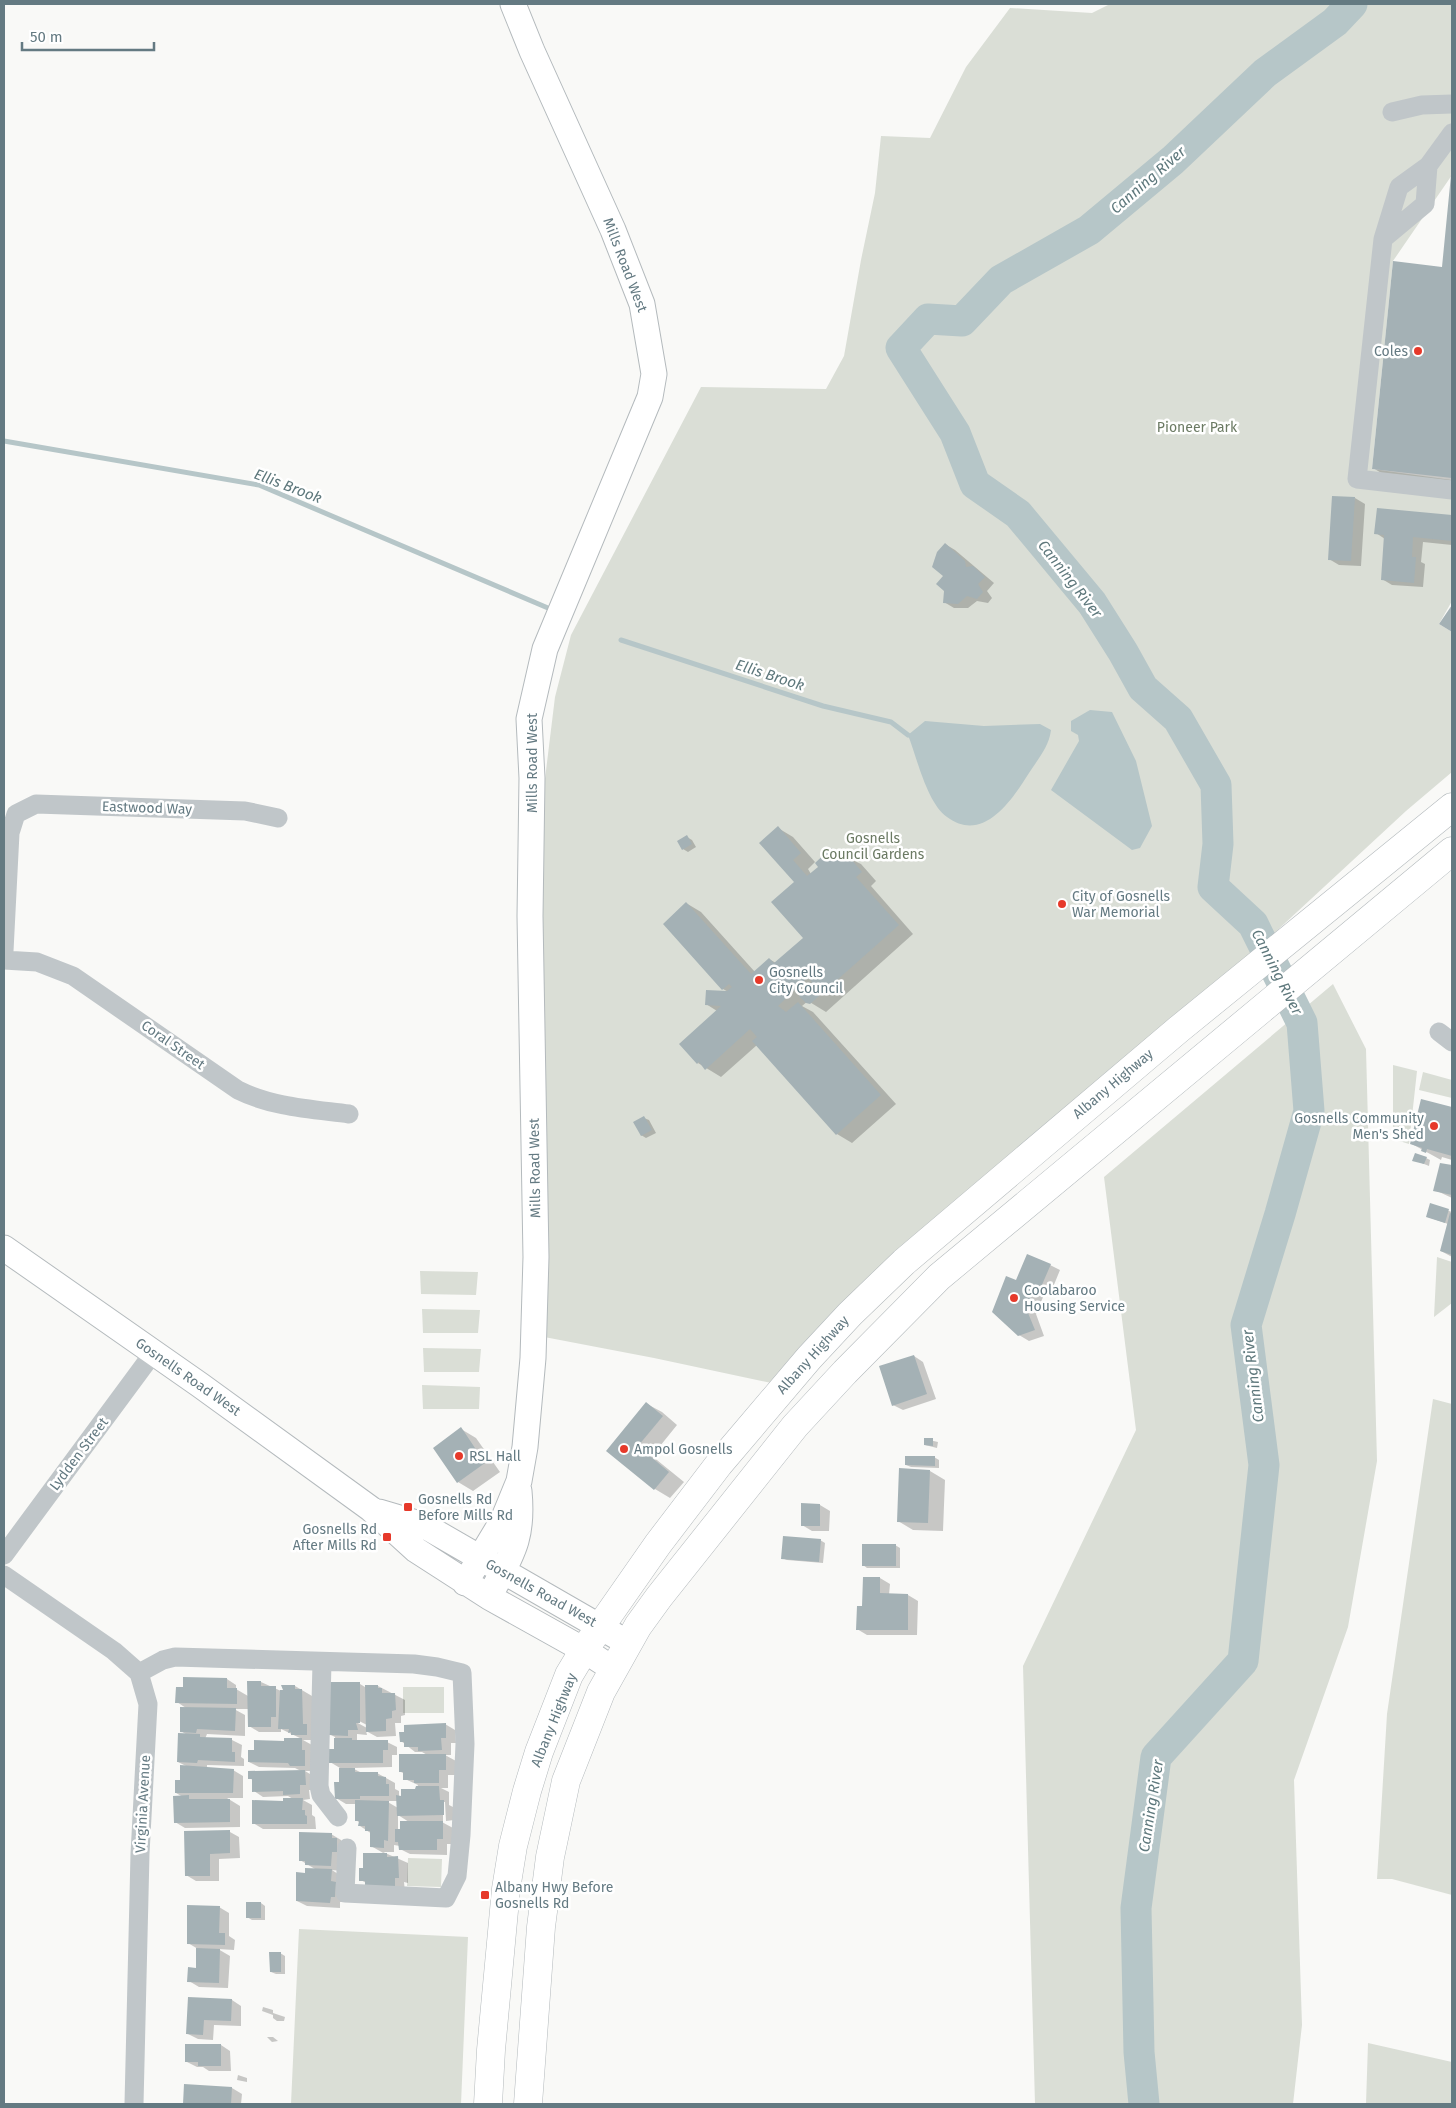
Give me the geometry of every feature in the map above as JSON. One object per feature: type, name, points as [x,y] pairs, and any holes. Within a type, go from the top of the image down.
[{"type":"highway","name":"Albany Highway","points":[[488,2104],[490,2050],[506,1889],[513,1846],[539,1752],[566,1682],[584,1650],[658,1544],[718,1464],[836,1330],[904,1262],[1179,1029],[1452,807]]},
{"type":"highway","points":[[528,2104],[541,1927],[550,1857],[566,1781],[601,1692],[628,1643],[658,1597],[795,1426],[845,1372],[940,1277],[1202,1057],[1452,851]]},
{"type":"highway","points":[[836,1330],[851,1332],[865,1329],[892,1309],[954,1252],[994,1231]]},
{"type":"highway","points":[[490,2050],[503,2017],[515,1924],[524,1879],[528,1871],[536,1863],[550,1857]]},
{"type":"main road","name":"Mills Road West","points":[[465,1583],[503,1520],[519,1481],[525,1447],[533,1358],[536,1257],[530,916],[532,778],[529,719],[545,649],[650,397],[654,374],[642,304],[613,230],[532,52],[513,4]]},
{"type":"main road","name":"Gosnells Road West","points":[[4,1248],[154,1352],[372,1509],[416,1550],[488,1597],[584,1650],[613,1669]]},
{"type":"main road","name":"Mills Road West","points":[[488,1597],[514,1550],[519,1533],[521,1515],[519,1481]]},
{"type":"main road","name":"Gosnells Road West","points":[[372,1509],[423,1526],[628,1643]]},
{"type":"street","points":[[1392,112],[1422,105],[1452,104]]},
{"type":"street","points":[[1452,133],[1428,166],[1399,187],[1383,239],[1357,479],[1452,490]]},
{"type":"street","points":[[1383,239],[1425,204],[1428,166]]},
{"type":"street","name":"Eastwood Way","points":[[4,951],[10,833],[16,814],[36,804],[245,811],[278,818]]},
{"type":"street","name":"Coral Street","points":[[4,960],[37,962],[73,976],[238,1090],[255,1098],[279,1104],[349,1114]]},
{"type":"street","name":"Lydden Street","points":[[4,1555],[154,1352]]},
{"type":"street","points":[[4,1575],[114,1651],[140,1673],[164,1660],[175,1657],[414,1664],[462,1673],[465,1744],[461,1835],[457,1876],[446,1898],[345,1893],[347,1848]]},
{"type":"street","points":[[322,1662],[319,1786],[321,1795],[338,1817]]},
{"type":"street","name":"Virginia Avenue","points":[[134,2104],[140,1854],[148,1704],[140,1673]]},
{"type":"green space","points":[[1110,4],[1452,4],[1452,175],[1393,261],[1372,469],[1452,480],[1452,601],[1439,624],[1452,632],[1452,772],[1406,811],[1269,938],[836,1330],[785,1386],[539,1336],[533,877],[555,697],[571,635],[701,387],[826,389],[844,356],[875,193],[881,136],[930,138],[966,67],[1010,8],[1092,13]]},
{"type":"green space","points":[[1333,984],[1366,1049],[1377,1461],[1348,1627],[1294,1780],[1302,2025],[1293,2104],[1035,2104],[1023,1666],[1136,1430],[1104,1177]]},
{"type":"green space","points":[[1393,1065],[1417,1071],[1409,1144],[1393,1139]]},
{"type":"green space","points":[[1423,1072],[1452,1080],[1452,1098],[1419,1090]]},
{"type":"green space","points":[[1437,1257],[1452,1262],[1452,1303],[1434,1317]]},
{"type":"green space","points":[[420,1271],[478,1272],[476,1295],[421,1294]]},
{"type":"green space","points":[[422,1309],[480,1310],[478,1333],[423,1333]]},
{"type":"green space","points":[[423,1348],[481,1349],[479,1372],[424,1372]]},
{"type":"green space","points":[[422,1385],[480,1387],[479,1409],[423,1409]]},
{"type":"green space","points":[[1433,1399],[1452,1404],[1452,1895],[1392,1879],[1377,1879],[1387,1714]]},
{"type":"green space","points":[[403,1687],[444,1687],[444,1713],[403,1713]]},
{"type":"green space","points":[[408,1858],[442,1859],[441,1887],[407,1886]]},
{"type":"green space","points":[[299,1929],[468,1937],[461,2104],[291,2104]]},
{"type":"green space","points":[[1368,2043],[1452,2062],[1452,2104],[1366,2104]]},
{"type":"shaded area","points":[[1090,710],[1112,712],[1136,761],[1152,826],[1140,848],[1132,850],[1051,790],[1079,741],[1078,735],[1071,731],[1071,721]]},
{"type":"shaded area","points":[[925,721],[984,726],[1040,724],[1051,730],[1043,753],[1005,806],[984,822],[973,825],[960,824],[947,817],[934,802],[928,791],[908,735]]},
{"type":"building","name":"Coles","points":[[1451,175],[1452,478],[1372,469],[1393,261],[1442,267]]},
{"type":"building","points":[[1332,496],[1355,497],[1351,561],[1328,560]]},
{"type":"building","points":[[1377,508],[1452,515],[1452,541],[1413,537],[1412,557],[1416,557],[1414,583],[1381,580],[1384,535],[1374,534]]},
{"type":"building","points":[[945,543],[965,561],[966,567],[973,566],[985,577],[978,584],[983,592],[977,599],[967,596],[958,604],[943,603],[944,591],[936,584],[943,576],[932,567],[937,552]]},
{"type":"building","points":[[1452,605],[1452,632],[1439,624]]},
{"type":"building","name":"Gosnells City Council","points":[[778,826],[801,853],[793,860],[807,876],[818,867],[815,863],[831,848],[840,859],[846,853],[862,872],[856,877],[899,925],[810,1004],[806,1003],[799,996],[812,982],[808,977],[778,1006],[786,1012],[798,1002],[881,1095],[836,1135],[752,1041],[757,1037],[750,1029],[705,1070],[679,1044],[721,1006],[705,1005],[706,990],[727,991],[732,987],[729,984],[722,990],[663,924],[686,902],[751,974],[769,958],[774,963],[803,938],[771,902],[794,882],[759,843]]},
{"type":"building","points":[[687,835],[692,844],[682,850],[677,841]]},
{"type":"building","name":"Gosnells Community Men's Shed","points":[[1421,1099],[1452,1107],[1452,1156],[1427,1149],[1426,1153],[1421,1151],[1422,1148],[1410,1144]]},
{"type":"building","points":[[644,1116],[652,1130],[641,1136],[633,1122]]},
{"type":"building","points":[[1415,1153],[1427,1157],[1424,1164],[1412,1161]]},
{"type":"building","points":[[1440,1163],[1452,1165],[1452,1195],[1433,1191]]},
{"type":"building","points":[[1430,1203],[1449,1209],[1445,1223],[1426,1217]]},
{"type":"building","points":[[1450,1213],[1452,1214],[1452,1255],[1440,1251]]},
{"type":"building","name":"Coolabaroo Housing Service","points":[[1027,1254],[1051,1264],[1041,1287],[1036,1285],[1026,1308],[1035,1330],[1018,1336],[992,1312],[1006,1276],[1016,1280]]},
{"type":"building","points":[[914,1355],[927,1394],[892,1406],[879,1366]]},
{"type":"building","name":"Ampol Gosnells","points":[[646,1402],[663,1416],[638,1446],[669,1472],[654,1490],[606,1451]]},
{"type":"building","name":"RSL Hall","points":[[461,1427],[485,1463],[457,1483],[433,1448]]},
{"type":"building","points":[[924,1438],[933,1438],[933,1446],[924,1445]]},
{"type":"building","points":[[905,1456],[935,1456],[935,1466],[905,1465]]},
{"type":"building","points":[[899,1468],[930,1470],[928,1523],[897,1522]]},
{"type":"building","points":[[801,1503],[820,1504],[820,1526],[801,1526]]},
{"type":"building","points":[[783,1536],[821,1539],[819,1562],[781,1559]]},
{"type":"building","points":[[862,1544],[896,1544],[896,1566],[862,1566]]},
{"type":"building","points":[[863,1577],[880,1577],[880,1593],[908,1594],[908,1630],[856,1630],[857,1606],[862,1606]]},
{"type":"building","points":[[183,1677],[227,1678],[227,1688],[237,1688],[237,1704],[175,1703],[176,1687],[183,1687]]},
{"type":"building","points":[[247,1681],[261,1681],[261,1686],[276,1686],[276,1717],[271,1717],[271,1727],[248,1727]]},
{"type":"building","points":[[330,1682],[360,1682],[360,1723],[356,1723],[358,1730],[348,1730],[348,1736],[329,1735]]},
{"type":"building","points":[[281,1685],[295,1685],[295,1689],[302,1689],[303,1724],[307,1724],[307,1735],[291,1735],[291,1732],[288,1733],[289,1729],[278,1729],[280,1690],[283,1690]]},
{"type":"building","points":[[365,1685],[378,1685],[378,1688],[382,1688],[382,1693],[395,1693],[396,1710],[392,1711],[392,1718],[386,1719],[386,1731],[366,1732]]},
{"type":"building","points":[[180,1707],[236,1708],[235,1731],[197,1729],[196,1733],[180,1732]]},
{"type":"building","points":[[446,1723],[446,1738],[441,1738],[442,1750],[418,1751],[418,1747],[404,1747],[404,1742],[400,1742],[399,1732],[404,1732],[404,1725]]},
{"type":"building","points":[[178,1733],[200,1734],[200,1737],[232,1738],[232,1752],[235,1752],[235,1762],[198,1760],[197,1763],[177,1762]]},
{"type":"building","points":[[284,1738],[302,1738],[302,1750],[305,1750],[305,1766],[290,1766],[288,1763],[248,1762],[248,1750],[254,1750],[254,1740],[284,1741]]},
{"type":"building","points":[[334,1738],[388,1740],[388,1750],[383,1750],[383,1763],[329,1763],[329,1749],[334,1749]]},
{"type":"building","points":[[399,1754],[446,1754],[446,1770],[439,1770],[439,1783],[414,1783],[414,1780],[403,1780],[403,1772],[399,1772]]},
{"type":"building","points":[[180,1765],[234,1769],[233,1793],[175,1793],[175,1780],[180,1780]]},
{"type":"building","points":[[339,1768],[355,1768],[355,1772],[378,1772],[378,1776],[386,1777],[386,1784],[389,1784],[389,1796],[360,1796],[360,1799],[335,1799],[334,1782],[339,1782]]},
{"type":"building","points":[[305,1770],[306,1785],[300,1785],[300,1794],[283,1795],[283,1791],[252,1792],[252,1779],[248,1779],[248,1771]]},
{"type":"building","points":[[416,1786],[439,1786],[440,1800],[444,1800],[444,1815],[397,1816],[396,1795],[401,1796],[401,1789],[415,1789]]},
{"type":"building","points":[[189,1795],[189,1799],[230,1799],[230,1822],[174,1823],[173,1796]]},
{"type":"building","points":[[283,1798],[303,1798],[302,1810],[305,1810],[307,1824],[252,1824],[252,1800],[283,1801]]},
{"type":"building","points":[[355,1800],[389,1801],[388,1841],[384,1840],[384,1848],[370,1847],[370,1831],[365,1831],[365,1826],[358,1826],[359,1821],[355,1821]]},
{"type":"building","points":[[400,1821],[443,1821],[443,1839],[437,1839],[437,1850],[399,1850],[398,1842],[395,1842],[395,1829],[400,1829]]},
{"type":"building","points":[[230,1830],[230,1853],[210,1854],[210,1876],[185,1876],[184,1831]]},
{"type":"building","points":[[299,1832],[332,1833],[332,1838],[337,1838],[337,1852],[332,1852],[331,1866],[305,1865],[305,1861],[299,1861]]},
{"type":"building","points":[[363,1853],[387,1853],[387,1857],[398,1856],[399,1878],[395,1878],[395,1887],[365,1887],[365,1881],[359,1881],[359,1868],[363,1868]]},
{"type":"building","points":[[305,1868],[332,1869],[331,1881],[336,1882],[335,1897],[331,1897],[330,1903],[296,1901],[296,1872],[305,1873]]},
{"type":"building","points":[[246,1902],[261,1902],[261,1918],[246,1918]]},
{"type":"building","points":[[187,1905],[220,1906],[219,1933],[225,1933],[225,1945],[187,1944]]},
{"type":"building","points":[[196,1948],[220,1949],[219,1983],[187,1982],[188,1967],[196,1968]]},
{"type":"building","points":[[269,1952],[281,1952],[281,1972],[270,1972]]},
{"type":"building","points":[[188,1997],[232,1999],[231,2021],[204,2020],[203,2035],[186,2034]]},
{"type":"building","points":[[185,2044],[221,2044],[221,2066],[198,2066],[198,2062],[185,2062]]},
{"type":"building","points":[[184,2084],[232,2087],[231,2104],[183,2104]]},
{"type":"waterway","name":"Canning River","points":[[1144,2104],[1139,2052],[1136,1908],[1156,1757],[1243,1661],[1264,1465],[1246,1325],[1309,1111],[1302,1023],[1253,924],[1213,887],[1218,844],[1216,785],[1178,719],[1143,688],[1092,603],[1018,514],[975,484],[955,433],[901,348],[928,319],[962,321],[1001,280],[1089,230],[1173,160],[1265,73],[1335,22],[1352,4]]},
{"type":"waterway","name":"Ellis Brook","points":[[4,441],[259,485],[548,608]]},
{"type":"waterway","name":"Ellis Brook","points":[[621,640],[823,706],[891,722],[908,735]]},
{"type":"place","name":"Coles","points":[[1418,351]]},
{"type":"place","name":"City of Gosnells War Memorial","points":[[1062,904]]},
{"type":"place","name":"Gosnells City Council","points":[[759,980]]},
{"type":"place","name":"Gosnells Community Men's Shed","points":[[1434,1126]]},
{"type":"place","name":"Coolabaroo Housing Service","points":[[1014,1298]]},
{"type":"place","name":"Ampol Gosnells","points":[[624,1449]]},
{"type":"place","name":"RSL Hall","points":[[459,1456]]},
{"type":"place","name":"Gosnells Rd Before Mills Rd","points":[[408,1507]]},
{"type":"place","name":"Gosnells Rd After Mills Rd","points":[[387,1537]]},
{"type":"place","name":"Albany Hwy Before Gosnells Rd","points":[[485,1895]]},
{"type":"park label","name":"Pioneer Park","points":[[1197,427]]},
{"type":"park label","name":"Gosnells Council Gardens","points":[[873,846]]}]
